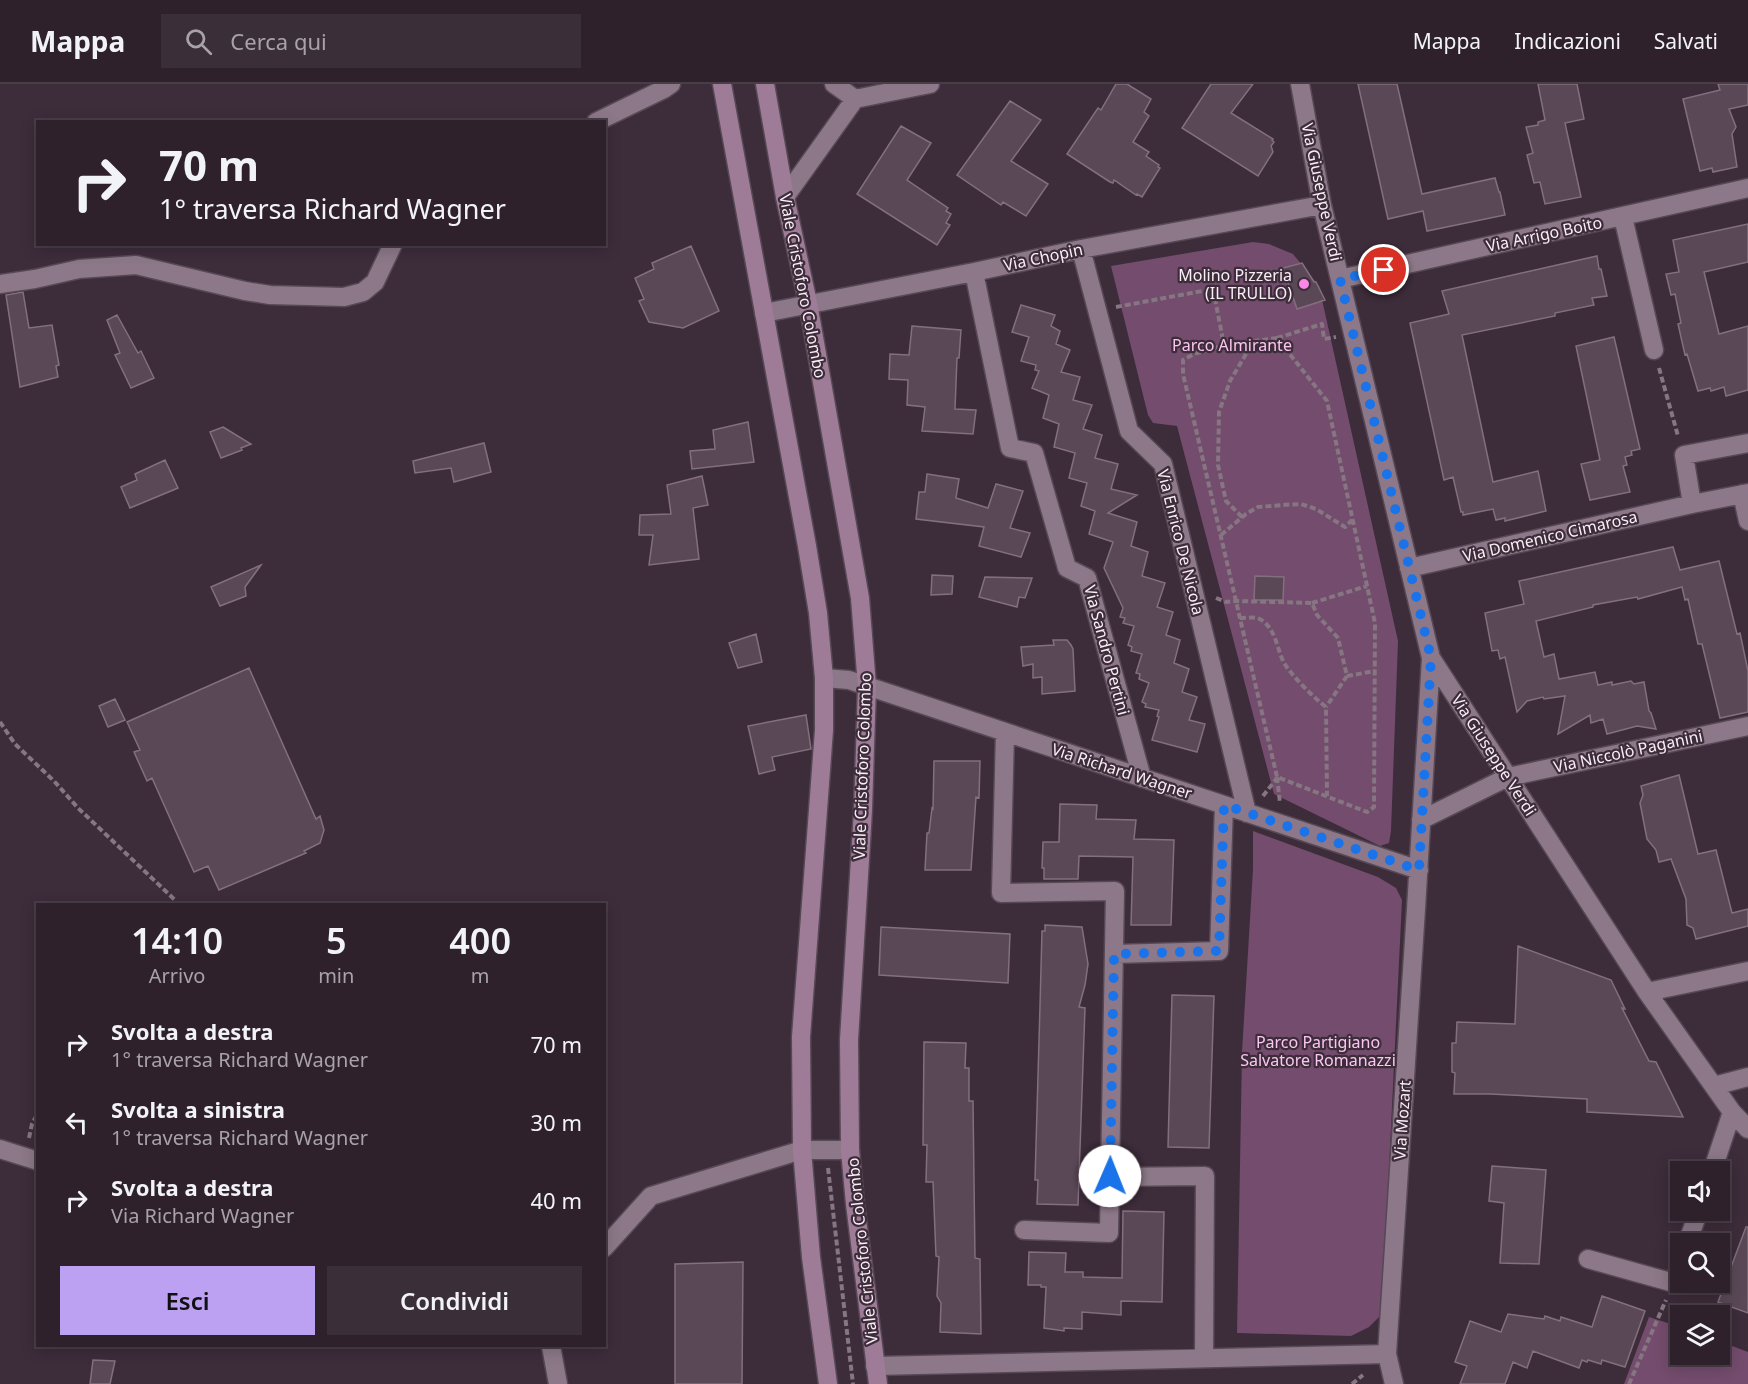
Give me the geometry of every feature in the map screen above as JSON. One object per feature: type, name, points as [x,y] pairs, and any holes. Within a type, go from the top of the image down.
[{"type":"main road","points":[[722,84],[807,546],[818,613],[824,678],[824,730],[801,1036],[802,1150],[811,1257],[828,1384]]},
{"type":"main road","name":"Viale Cristoforo Colombo","points":[[765,84],[785,197],[808,303],[860,598],[867,686],[863,810],[849,1040],[850,1150],[877,1375]]},
{"type":"street","points":[[600,120],[671,84]]},
{"type":"street","points":[[834,84],[855,99]]},
{"type":"street","points":[[785,197],[855,99],[930,84]]},
{"type":"street","name":"Via Giuseppe Verdi","points":[[1300,84],[1322,205],[1431,658],[1647,992],[1732,1112],[1748,1129]]},
{"type":"street","name":"Via Arrigo Boito","points":[[1340,279],[1748,188]]},
{"type":"street","name":"Via Chopin","points":[[764,313],[1081,249],[1322,205]]},
{"type":"street","points":[[1623,217],[1654,350]]},
{"type":"street","points":[[0,284],[79,269],[136,265],[262,294],[319,298],[344,297],[363,292],[375,282],[392,246]]},
{"type":"street","name":"Via Enrico De Nicola","points":[[1081,249],[1129,431],[1163,464],[1247,813]]},
{"type":"street","name":"Via Sandro Pertini","points":[[974,272],[1010,448],[1034,453],[1067,568],[1087,578],[1142,778]]},
{"type":"street","points":[[1692,504],[1684,455],[1748,442]]},
{"type":"street","points":[[1745,493],[1748,521]]},
{"type":"street","name":"Via Domenico Cimarosa","points":[[1409,568],[1745,493]]},
{"type":"street","name":"Via Mozart","points":[[1395,1384],[1387,1354],[1431,658]]},
{"type":"street","name":"Via Richard Wagner","points":[[824,678],[849,680],[1419,870]]},
{"type":"street","name":"Via Niccolò Paganini","points":[[1421,820],[1508,777],[1748,726]]},
{"type":"street","points":[[1005,732],[1001,893],[1115,891],[1108,1233],[1024,1230]]},
{"type":"street","points":[[1114,954],[1219,951],[1224,805]]},
{"type":"street","points":[[1647,992],[1748,971]]},
{"type":"street","points":[[1714,1086],[1748,1077]]},
{"type":"street","points":[[1716,1161],[1732,1112]]},
{"type":"street","points":[[0,1149],[31,1159]]},
{"type":"street","points":[[606,1246],[651,1196],[802,1150],[850,1150]]},
{"type":"street","points":[[1110,1176],[1205,1176],[1204,1358]]},
{"type":"street","points":[[1588,1259],[1670,1282]]},
{"type":"street","points":[[551,1347],[558,1384]]},
{"type":"street","points":[[877,1375],[1204,1358],[1387,1354]]},
{"type":"path","points":[[1098,311],[1213,289],[1224,345]]},
{"type":"path","points":[[1277,338],[1327,401],[1375,623],[1374,807],[1367,812],[1277,777],[1183,374],[1183,360],[1194,354],[1224,345],[1277,338],[1322,324],[1324,339],[1353,333]]},
{"type":"path","points":[[1242,517],[1226,501],[1218,465],[1219,412],[1230,381],[1252,341]]},
{"type":"path","points":[[1654,350],[1684,455]]},
{"type":"path","points":[[1221,535],[1258,507],[1302,504],[1316,509],[1345,527],[1353,520]]},
{"type":"path","points":[[1236,601],[1312,603],[1367,586]]},
{"type":"path","points":[[1312,603],[1317,615],[1338,638],[1347,676],[1326,707],[1327,796]]},
{"type":"path","points":[[1240,618],[1256,618],[1264,621],[1273,633],[1285,664],[1316,700],[1326,707]]},
{"type":"path","points":[[1347,676],[1375,672]]},
{"type":"path","points":[[0,722],[15,744],[176,903]]},
{"type":"path","points":[[31,1159],[32,1124],[36,1117]]},
{"type":"path","points":[[1629,1384],[1670,1292]]},
{"type":"green space","name":"Parco Almirante","points":[[1253,242],[1269,244],[1293,254],[1319,286],[1398,641],[1391,831],[1389,843],[1380,846],[1274,794],[1177,426],[1153,423],[1148,415],[1111,266]]},
{"type":"green space","name":"Parco Partigiano Salvatore Romanazzi","points":[[1253,831],[1378,877],[1396,888],[1402,900],[1382,1314],[1369,1327],[1351,1336],[1237,1333],[1242,1052],[1253,869]]},
{"type":"green space","points":[[1649,1317],[1670,1324],[1670,1365],[1730,1365],[1730,1345],[1748,1352],[1748,1384],[1624,1384]]},
{"type":"building","points":[[1116,84],[1127,84],[1151,99],[1144,112],[1149,116],[1133,142],[1149,152],[1146,156],[1160,168],[1142,197],[1114,180],[1113,183],[1110,182],[1067,154],[1098,108],[1101,110]]},
{"type":"building","points":[[1211,84],[1253,84],[1231,113],[1273,139],[1271,146],[1273,152],[1258,176],[1182,128]]},
{"type":"building","points":[[1358,84],[1397,84],[1422,194],[1495,178],[1505,215],[1427,231],[1423,211],[1388,219]]},
{"type":"building","points":[[1538,84],[1577,84],[1584,119],[1565,123],[1581,197],[1545,204],[1540,182],[1534,183],[1527,155],[1533,153],[1526,127],[1538,125],[1538,122],[1545,120]]},
{"type":"building","points":[[1718,84],[1748,84],[1748,105],[1729,109],[1736,127],[1732,134],[1737,167],[1713,172],[1712,168],[1700,171],[1683,99],[1720,90]]},
{"type":"building","points":[[1010,101],[1041,120],[1011,161],[1048,184],[1026,216],[1003,202],[1001,205],[957,175]]},
{"type":"building","points":[[901,126],[931,143],[907,180],[948,208],[946,211],[951,214],[946,223],[950,225],[937,245],[857,194]]},
{"type":"building","points":[[1748,224],[1748,262],[1704,272],[1719,334],[1748,326],[1748,390],[1726,396],[1724,387],[1711,391],[1710,388],[1698,391],[1687,354],[1685,355],[1678,324],[1681,323],[1675,294],[1671,295],[1666,274],[1679,272],[1673,240]]},
{"type":"building","points":[[691,246],[719,311],[683,328],[649,322],[639,301],[644,299],[635,278],[654,269],[652,263]]},
{"type":"building","points":[[1597,256],[1607,296],[1592,298],[1594,305],[1555,313],[1555,316],[1462,335],[1493,482],[1538,471],[1546,511],[1505,521],[1505,518],[1496,520],[1493,509],[1463,515],[1453,477],[1444,480],[1410,323],[1449,314],[1442,291]]},
{"type":"building","points":[[1302,263],[1316,282],[1325,300],[1297,309],[1283,268]]},
{"type":"building","points":[[23,292],[29,328],[52,325],[59,365],[56,366],[58,377],[20,387],[6,295]]},
{"type":"building","points":[[1021,305],[1055,315],[1051,326],[1060,331],[1056,344],[1070,350],[1061,372],[1080,377],[1073,400],[1092,405],[1083,429],[1102,435],[1095,458],[1118,464],[1111,489],[1137,495],[1108,513],[1137,522],[1131,546],[1148,552],[1142,576],[1165,583],[1157,607],[1173,612],[1166,635],[1180,640],[1174,663],[1189,669],[1182,692],[1197,697],[1189,720],[1205,724],[1197,752],[1152,740],[1159,710],[1145,707],[1146,704],[1142,702],[1149,683],[1139,679],[1140,674],[1136,673],[1142,654],[1131,651],[1132,647],[1128,645],[1134,626],[1123,623],[1125,618],[1120,617],[1123,608],[1104,568],[1113,542],[1089,534],[1095,511],[1081,506],[1087,483],[1069,478],[1075,453],[1054,447],[1059,424],[1043,418],[1049,395],[1032,388],[1039,371],[1035,370],[1036,365],[1021,361],[1029,337],[1012,332]]},
{"type":"building","points":[[117,315],[138,353],[141,351],[154,378],[131,388],[115,355],[120,353],[107,320]]},
{"type":"building","points":[[912,326],[961,330],[959,358],[957,358],[955,409],[976,410],[973,434],[922,431],[925,407],[907,405],[908,380],[889,379],[890,354],[909,355]]},
{"type":"building","points":[[1614,337],[1640,449],[1631,451],[1632,455],[1625,457],[1627,465],[1623,466],[1630,492],[1590,500],[1581,464],[1600,460],[1576,346]]},
{"type":"building","points":[[748,422],[754,462],[692,469],[690,451],[715,449],[713,430]]},
{"type":"building","points":[[223,427],[251,444],[221,458],[210,432]]},
{"type":"building","points":[[484,443],[491,472],[454,482],[451,468],[415,473],[413,461]]},
{"type":"building","points":[[165,460],[178,488],[130,508],[121,487],[137,480],[135,474]]},
{"type":"building","points":[[927,474],[959,479],[956,498],[988,508],[996,484],[1023,491],[1010,528],[1030,533],[1021,557],[979,546],[984,527],[916,519],[919,492],[925,492]]},
{"type":"building","points":[[702,476],[708,505],[693,508],[699,559],[649,565],[653,535],[639,535],[640,515],[671,514],[667,485]]},
{"type":"building","points":[[1673,547],[1680,570],[1719,561],[1737,634],[1740,633],[1748,671],[1748,712],[1720,718],[1702,644],[1698,644],[1688,599],[1685,600],[1682,587],[1638,599],[1637,597],[1593,605],[1593,607],[1536,621],[1544,657],[1554,654],[1559,679],[1595,672],[1598,685],[1612,682],[1612,685],[1631,681],[1634,684],[1644,682],[1649,711],[1656,729],[1637,726],[1607,734],[1603,719],[1591,723],[1590,715],[1558,734],[1565,696],[1544,699],[1543,697],[1527,701],[1517,712],[1505,657],[1500,659],[1498,650],[1492,651],[1485,613],[1524,604],[1519,581]]},
{"type":"building","points":[[261,565],[245,587],[246,596],[220,606],[211,587]]},
{"type":"building","points":[[932,575],[953,576],[952,594],[931,595]]},
{"type":"building","points":[[1255,576],[1284,577],[1283,600],[1254,600]]},
{"type":"building","points":[[985,577],[1032,578],[1025,598],[1019,597],[1017,607],[979,597]]},
{"type":"building","points":[[756,634],[762,662],[738,668],[729,643]]},
{"type":"building","points":[[1053,640],[1067,640],[1073,649],[1075,691],[1042,694],[1042,677],[1033,678],[1033,664],[1023,666],[1021,647],[1054,645]]},
{"type":"building","points":[[249,668],[316,819],[320,816],[324,830],[320,843],[304,851],[306,853],[219,890],[208,866],[194,872],[152,778],[147,781],[134,752],[140,750],[127,722]]},
{"type":"building","points":[[115,699],[125,720],[108,727],[99,706]]},
{"type":"building","points":[[806,715],[811,749],[772,757],[775,770],[759,774],[748,726]]},
{"type":"building","points":[[934,761],[980,761],[979,798],[976,797],[971,870],[925,870],[927,833],[929,833],[933,809]]},
{"type":"building","points":[[1679,775],[1698,854],[1716,850],[1732,913],[1748,909],[1748,926],[1696,939],[1693,928],[1687,925],[1686,899],[1671,859],[1659,862],[1656,850],[1647,839],[1640,803],[1643,795],[1641,786]]},
{"type":"building","points":[[1060,804],[1097,805],[1096,819],[1136,820],[1134,839],[1174,840],[1171,925],[1131,925],[1133,857],[1079,856],[1078,879],[1044,879],[1043,842],[1059,842]]},
{"type":"building","points":[[1045,925],[1082,927],[1088,964],[1079,1007],[1085,1008],[1078,1205],[1037,1204],[1038,1180],[1035,1180],[1042,931],[1045,931]]},
{"type":"building","points":[[881,927],[1010,934],[1008,983],[879,975]]},
{"type":"building","points":[[1518,946],[1611,980],[1625,1009],[1622,1008],[1649,1061],[1656,1062],[1683,1117],[1587,1112],[1587,1099],[1454,1094],[1455,1073],[1452,1072],[1452,1043],[1456,1043],[1457,1022],[1515,1024]]},
{"type":"building","points":[[1172,995],[1214,996],[1209,1148],[1168,1147]]},
{"type":"building","points":[[924,1042],[966,1043],[965,1068],[969,1068],[969,1101],[973,1101],[975,1258],[980,1259],[981,1334],[940,1332],[941,1303],[937,1296],[939,1257],[936,1256],[933,1182],[926,1182],[927,1145],[923,1145]]},
{"type":"building","points":[[1492,1166],[1546,1170],[1539,1264],[1500,1263],[1504,1203],[1489,1201]]},
{"type":"building","points":[[1123,1211],[1164,1212],[1162,1302],[1121,1301],[1121,1315],[1082,1312],[1082,1329],[1064,1328],[1064,1331],[1044,1328],[1046,1287],[1028,1285],[1029,1252],[1066,1253],[1065,1272],[1083,1272],[1083,1277],[1122,1278]]},
{"type":"building","points":[[1746,1227],[1748,1227],[1748,1313],[1718,1302],[1721,1293],[1730,1293],[1730,1270]]},
{"type":"building","points":[[743,1262],[742,1384],[675,1384],[675,1264]]},
{"type":"building","points":[[1602,1296],[1645,1311],[1625,1367],[1602,1360],[1601,1364],[1582,1360],[1579,1368],[1533,1351],[1527,1368],[1513,1362],[1505,1384],[1460,1384],[1467,1366],[1455,1362],[1470,1321],[1501,1332],[1508,1314],[1544,1319],[1545,1316],[1560,1321],[1561,1317],[1592,1327]]},
{"type":"building","points":[[93,1360],[115,1361],[110,1384],[90,1384]]},
{"type":"place","name":"Molino Pizzeria (IL TRULLO)","points":[[1304,284]]},
{"type":"route","points":[[1110,1176],[1114,954],[1219,951],[1224,805],[1419,870],[1431,658],[1340,279],[1384,270]]}]
